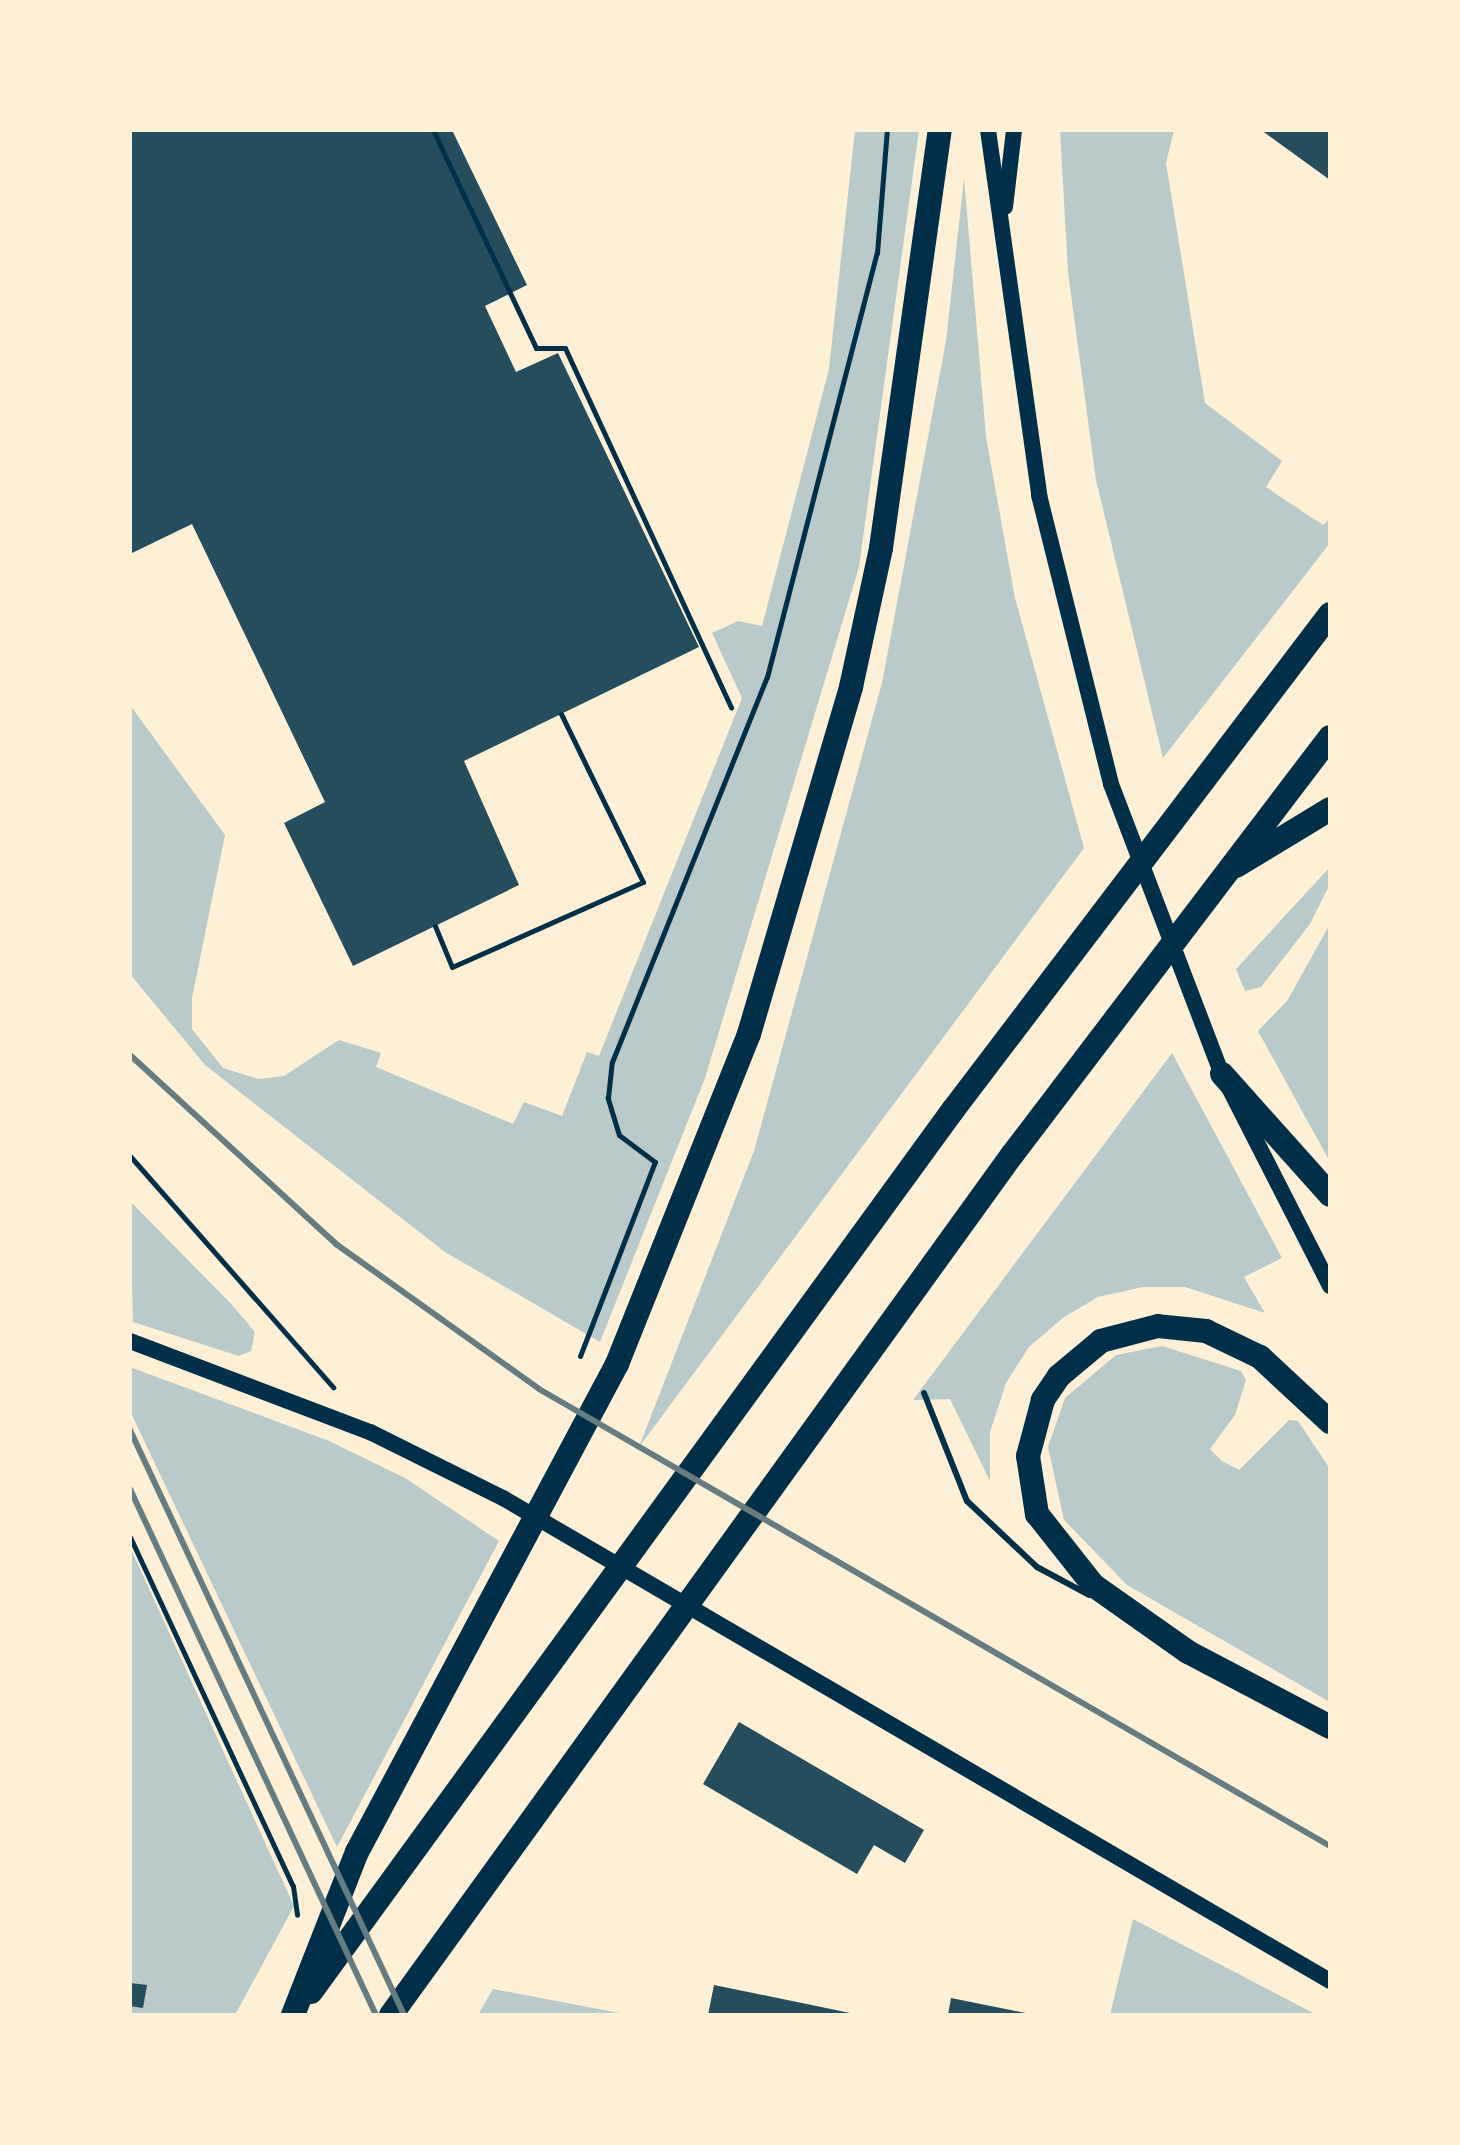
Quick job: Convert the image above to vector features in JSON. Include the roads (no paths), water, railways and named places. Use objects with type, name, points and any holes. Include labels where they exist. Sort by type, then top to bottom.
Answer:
[{"type":"highway","points":[[294,2015],[357,1852],[617,1364],[721,1111],[792,903],[851,687],[881,548],[940,130]]},
{"type":"highway","points":[[294,2015],[953,1110],[1330,614]]},
{"type":"highway","points":[[391,2015],[1002,1168],[1330,737]]},
{"type":"highway","points":[[1224,874],[1330,809]]},
{"type":"highway","points":[[1222,1074],[1330,1195]]},
{"type":"highway","points":[[1330,1422],[1260,1357],[1206,1331],[1130,1330],[1080,1355],[1037,1414],[1029,1485],[1052,1542],[1132,1616],[1260,1695],[1330,1727]]},
{"type":"main road","points":[[988,130],[1003,229],[1011,334],[1069,633],[1155,911],[1222,1074],[1330,1286]]},
{"type":"main road","points":[[1003,229],[1014,130]]},
{"type":"main road","points":[[130,1341],[370,1432],[503,1498],[1330,1981]]},
{"type":"lane","points":[[924,1393],[967,1501],[1002,1540],[1037,1567],[1132,1616]]},
{"type":"railway","points":[[130,1055],[336,1244],[539,1389],[1330,1846]]},
{"type":"railway","points":[[130,1430],[404,2015]]},
{"type":"railway","points":[[130,1489],[376,2015]]}]
